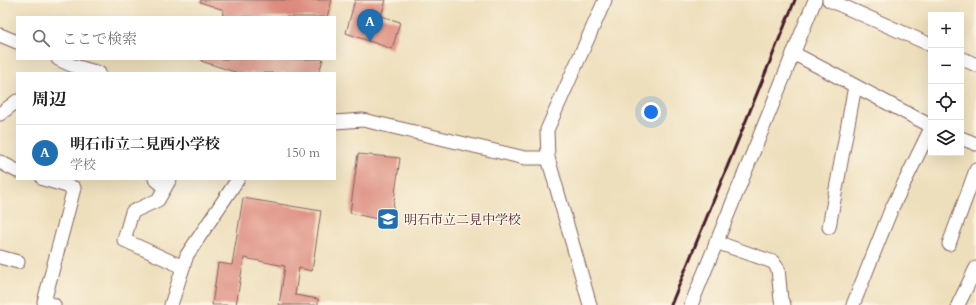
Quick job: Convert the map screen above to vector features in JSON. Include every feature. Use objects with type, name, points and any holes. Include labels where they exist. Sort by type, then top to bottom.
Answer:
[{"type":"street","points":[[590,305],[548,158],[547,130],[605,0]]},
{"type":"street","points":[[691,305],[815,0]]},
{"type":"street","points":[[829,0],[928,44]]},
{"type":"street","points":[[0,35],[16,42]]},
{"type":"street","points":[[793,53],[928,125]]},
{"type":"street","points":[[964,59],[976,65]]},
{"type":"street","points":[[60,60],[71,65],[96,72]]},
{"type":"street","points":[[829,227],[855,86]]},
{"type":"street","points":[[0,114],[16,102]]},
{"type":"street","points":[[336,122],[363,120],[525,158],[548,158]]},
{"type":"street","points":[[853,305],[891,210],[928,133]]},
{"type":"street","points":[[964,139],[975,142]]},
{"type":"street","points":[[0,162],[16,170]]},
{"type":"street","points":[[949,244],[976,170]]},
{"type":"street","points":[[46,180],[74,188],[44,302],[54,305]]},
{"type":"street","points":[[171,305],[187,255],[237,180]]},
{"type":"street","points":[[163,182],[158,200],[132,212],[124,240],[183,267]]},
{"type":"street","points":[[716,242],[773,262],[778,269],[784,305]]},
{"type":"street","points":[[0,257],[18,262]]},
{"type":"street","points":[[958,305],[976,268]]},
{"type":"building","points":[[201,0],[332,0],[327,16],[222,16],[224,10],[200,2]]},
{"type":"building","points":[[355,0],[386,0],[381,16],[400,22],[392,49],[346,33]]},
{"type":"building","points":[[323,60],[319,72],[235,72],[201,61]]},
{"type":"building","points":[[358,154],[400,158],[391,222],[350,213]]},
{"type":"building","points":[[243,198],[321,211],[312,271],[299,268],[295,295],[318,299],[318,305],[279,305],[285,266],[244,258],[236,305],[212,305],[218,263],[232,265]]},
{"type":"railway","points":[[671,305],[795,0]]},
{"type":"place","name":"明石市立二見西小学校","points":[[370,42]]},
{"type":"place","name":"明石市立二見中学校","points":[[388,219]]}]
